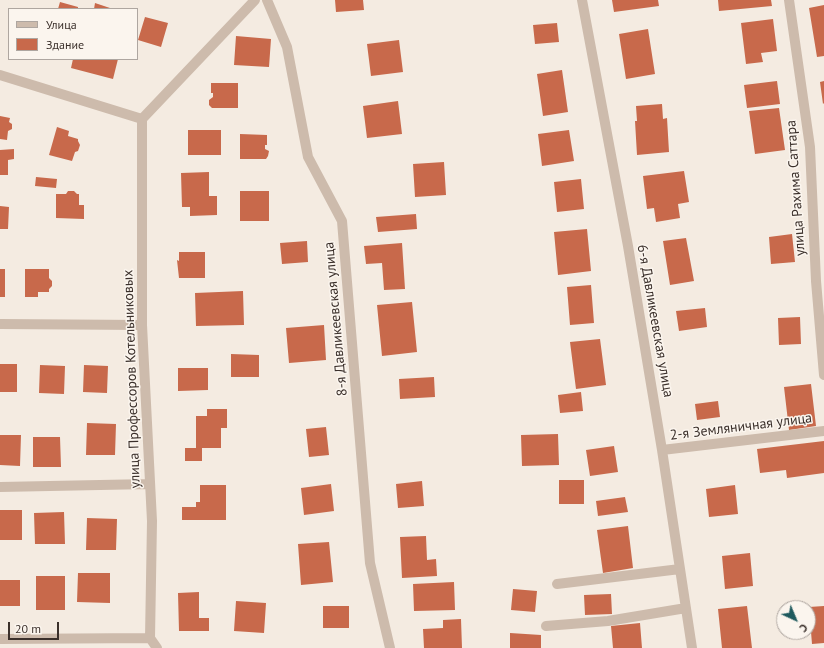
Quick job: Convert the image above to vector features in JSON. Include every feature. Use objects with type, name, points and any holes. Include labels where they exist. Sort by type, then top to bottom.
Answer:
[{"type":"street","points":[[0,75],[142,119],[255,0]]},
{"type":"street","name":"8-я Давликеевская улица","points":[[267,0],[287,47],[308,157],[342,221],[370,563],[390,648]]},
{"type":"street","name":"6-я Давликеевская улица","points":[[582,0],[628,246],[662,450],[692,648]]},
{"type":"street","name":"улица Рахима Саттара","points":[[789,0],[810,147],[816,281],[824,375]]},
{"type":"street","name":"улица Профессоров Котельниковых","points":[[142,119],[142,325],[152,521],[150,638]]},
{"type":"street","points":[[0,324],[142,325]]},
{"type":"street","name":"2-я Земляничная улица","points":[[662,450],[824,431]]},
{"type":"street","points":[[0,488],[150,484]]},
{"type":"street","points":[[557,584],[680,569]]},
{"type":"street","points":[[546,626],[608,621],[686,608]]},
{"type":"street","points":[[0,639],[150,638],[157,648]]},
{"type":"building","points":[[335,0],[363,0],[364,10],[336,12]]},
{"type":"building","points":[[612,0],[658,0],[659,6],[614,12]]},
{"type":"building","points":[[718,0],[771,0],[772,6],[719,11]]},
{"type":"building","points":[[60,2],[78,7],[78,8],[58,8]]},
{"type":"building","points":[[95,3],[110,8],[94,8]]},
{"type":"building","points":[[824,5],[824,56],[817,57],[809,8]]},
{"type":"building","points":[[145,17],[168,23],[161,47],[138,40]]},
{"type":"building","points":[[773,19],[777,51],[761,53],[763,62],[746,64],[741,23]]},
{"type":"building","points":[[557,23],[559,42],[535,44],[533,25]]},
{"type":"building","points":[[648,29],[655,74],[626,79],[619,34]]},
{"type":"building","points":[[236,36],[271,39],[269,67],[234,65]]},
{"type":"building","points":[[399,40],[403,72],[371,76],[367,44]]},
{"type":"building","points":[[73,60],[118,60],[113,79],[71,68]]},
{"type":"building","points":[[562,70],[568,112],[543,116],[537,74]]},
{"type":"building","points":[[777,81],[780,104],[747,108],[744,85]]},
{"type":"building","points":[[824,81],[824,103],[823,104],[820,82]]},
{"type":"building","points":[[211,83],[238,83],[238,108],[212,108],[209,105],[209,100],[213,97],[213,93],[211,93]]},
{"type":"building","points":[[398,101],[402,134],[367,138],[363,106]]},
{"type":"building","points":[[662,104],[663,119],[667,118],[669,152],[637,155],[635,121],[637,121],[636,106]]},
{"type":"building","points":[[779,108],[785,150],[755,154],[749,111]]},
{"type":"building","points":[[0,116],[10,118],[9,122],[12,124],[12,129],[8,131],[7,140],[0,139]]},
{"type":"building","points":[[57,127],[69,131],[68,136],[78,139],[80,145],[78,151],[75,152],[72,161],[49,155]]},
{"type":"building","points":[[188,130],[221,130],[221,155],[188,155]]},
{"type":"building","points":[[569,130],[574,161],[542,166],[538,134]]},
{"type":"building","points":[[240,134],[267,135],[267,145],[265,145],[265,149],[269,151],[266,159],[240,159]]},
{"type":"building","points":[[14,149],[14,159],[8,160],[8,175],[0,175],[0,150]]},
{"type":"building","points":[[444,162],[446,195],[415,197],[413,164]]},
{"type":"building","points":[[684,171],[689,202],[678,204],[680,218],[656,222],[654,208],[647,209],[643,176]]},
{"type":"building","points":[[209,172],[209,196],[217,196],[217,215],[190,216],[190,207],[182,207],[181,173]]},
{"type":"building","points":[[36,177],[57,179],[56,188],[35,186]]},
{"type":"building","points":[[581,179],[584,209],[557,212],[554,182]]},
{"type":"building","points":[[68,191],[74,191],[79,194],[79,205],[84,205],[84,219],[56,218],[56,194],[66,194]]},
{"type":"building","points":[[240,191],[269,191],[269,221],[240,221]]},
{"type":"building","points":[[0,206],[9,207],[8,229],[0,229]]},
{"type":"building","points":[[416,214],[417,229],[378,232],[376,217]]},
{"type":"building","points":[[587,229],[591,271],[558,275],[554,232]]},
{"type":"building","points":[[792,234],[795,262],[771,264],[769,237]]},
{"type":"building","points":[[686,238],[694,281],[670,285],[663,241]]},
{"type":"building","points":[[307,241],[308,262],[282,264],[280,243]]},
{"type":"building","points":[[402,243],[405,289],[384,290],[382,263],[366,264],[364,246]]},
{"type":"building","points":[[179,252],[205,252],[205,278],[179,278],[177,260],[179,261]]},
{"type":"building","points":[[0,269],[5,269],[5,297],[0,297]]},
{"type":"building","points":[[25,269],[49,269],[49,278],[52,281],[52,286],[49,289],[49,292],[38,292],[38,297],[25,297]]},
{"type":"building","points":[[591,285],[594,323],[570,325],[567,287]]},
{"type":"building","points":[[243,291],[244,325],[196,326],[195,293]]},
{"type":"building","points":[[412,302],[417,352],[382,356],[377,305]]},
{"type":"building","points":[[705,308],[707,327],[679,331],[676,311]]},
{"type":"building","points":[[800,317],[801,344],[779,345],[778,318]]},
{"type":"building","points":[[324,325],[326,360],[289,363],[286,328]]},
{"type":"building","points":[[600,339],[606,385],[576,389],[570,342]]},
{"type":"building","points":[[231,354],[259,355],[259,377],[231,377]]},
{"type":"building","points":[[0,364],[17,364],[17,392],[0,392]]},
{"type":"building","points":[[40,365],[65,366],[64,394],[39,393]]},
{"type":"building","points":[[84,365],[108,366],[107,393],[83,392]]},
{"type":"building","points":[[178,368],[208,368],[208,390],[178,391]]},
{"type":"building","points":[[434,377],[435,397],[400,399],[399,379]]},
{"type":"building","points":[[811,384],[816,426],[789,430],[784,387]]},
{"type":"building","points":[[581,392],[583,411],[560,413],[558,395]]},
{"type":"building","points":[[718,401],[720,417],[697,420],[695,404]]},
{"type":"building","points":[[207,409],[227,409],[227,428],[221,428],[221,448],[202,448],[202,461],[185,461],[185,448],[196,448],[196,416],[207,416]]},
{"type":"building","points":[[87,423],[116,424],[115,455],[86,455]]},
{"type":"building","points":[[326,427],[329,455],[309,457],[306,429]]},
{"type":"building","points":[[558,434],[559,465],[522,466],[521,435]]},
{"type":"building","points":[[0,435],[21,435],[20,466],[0,465]]},
{"type":"building","points":[[33,437],[60,437],[61,467],[33,467]]},
{"type":"building","points":[[824,441],[824,473],[787,478],[786,470],[760,473],[757,449]]},
{"type":"building","points":[[614,446],[618,472],[590,476],[586,450]]},
{"type":"building","points":[[559,480],[584,480],[584,504],[559,504]]},
{"type":"building","points":[[422,481],[424,506],[398,508],[396,484]]},
{"type":"building","points":[[331,484],[334,511],[304,515],[301,488]]},
{"type":"building","points":[[200,485],[226,485],[226,520],[182,520],[182,507],[196,507],[196,502],[200,502]]},
{"type":"building","points":[[735,485],[738,514],[709,517],[706,489]]},
{"type":"building","points":[[625,497],[628,512],[598,516],[596,501]]},
{"type":"building","points":[[0,510],[22,510],[22,540],[0,540]]},
{"type":"building","points":[[64,512],[65,544],[35,544],[34,513]]},
{"type":"building","points":[[87,518],[117,519],[116,550],[86,550]]},
{"type":"building","points":[[628,526],[633,568],[603,573],[597,530]]},
{"type":"building","points":[[426,536],[427,560],[436,559],[437,576],[402,578],[400,537]]},
{"type":"building","points":[[329,542],[333,582],[301,585],[298,544]]},
{"type":"building","points":[[750,553],[753,586],[725,589],[722,556]]},
{"type":"building","points":[[78,573],[110,573],[110,603],[77,602]]},
{"type":"building","points":[[36,576],[65,576],[65,610],[36,610]]},
{"type":"building","points":[[0,580],[20,580],[20,606],[0,606]]},
{"type":"building","points":[[454,582],[455,610],[414,611],[413,584]]},
{"type":"building","points":[[513,589],[537,591],[535,612],[511,610]]},
{"type":"building","points":[[199,592],[199,618],[209,618],[209,631],[179,631],[178,593]]},
{"type":"building","points":[[611,594],[612,614],[585,615],[584,595]]},
{"type":"building","points":[[236,601],[266,603],[264,633],[234,631]]},
{"type":"building","points":[[323,606],[349,606],[349,628],[323,628]]},
{"type":"building","points":[[747,606],[752,648],[722,648],[718,609]]},
{"type":"building","points":[[824,606],[824,643],[812,644],[812,640],[816,640],[816,607]]},
{"type":"building","points":[[461,619],[462,648],[424,648],[423,629],[443,628],[443,620]]},
{"type":"building","points":[[640,623],[642,648],[613,648],[611,626]]},
{"type":"building","points":[[510,633],[541,635],[541,648],[510,648]]}]
